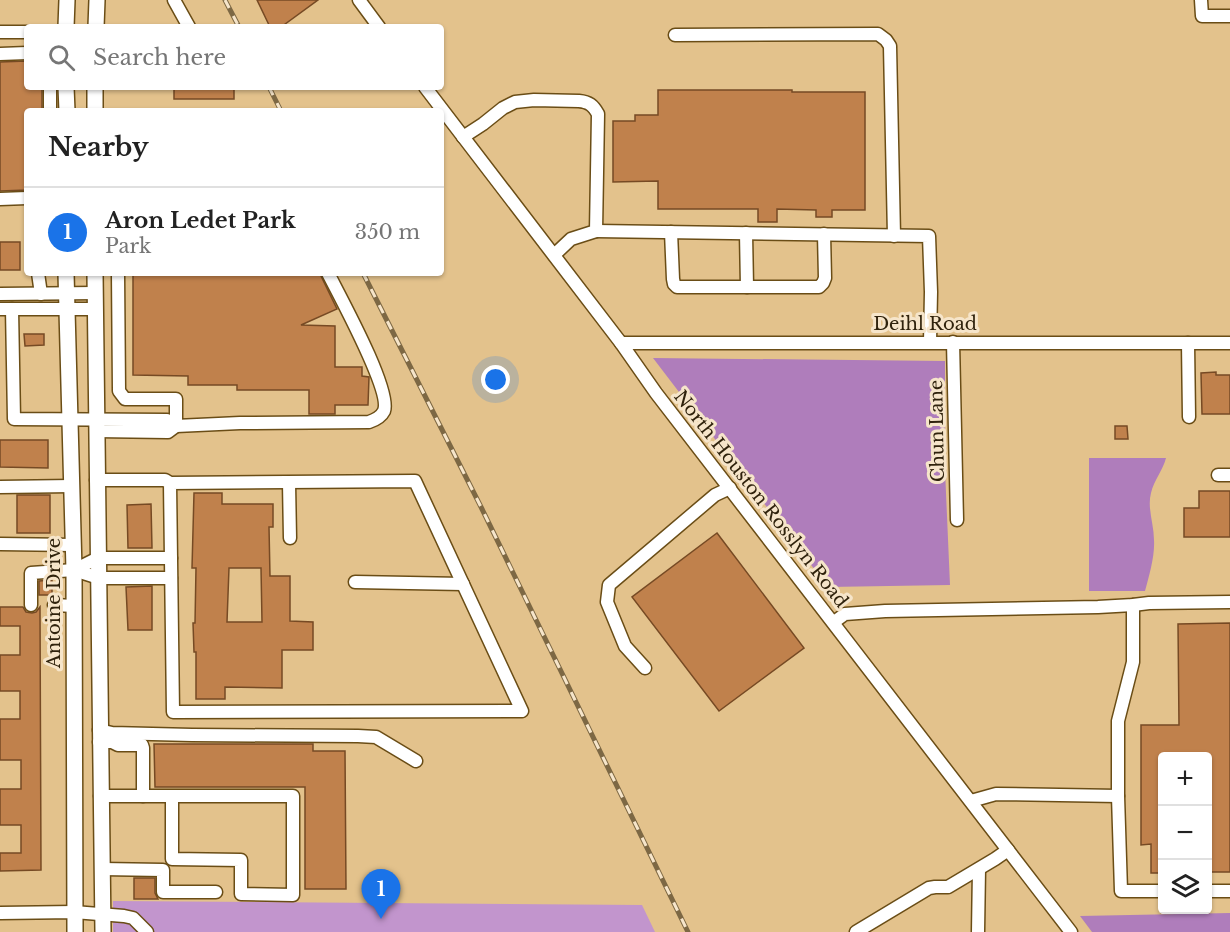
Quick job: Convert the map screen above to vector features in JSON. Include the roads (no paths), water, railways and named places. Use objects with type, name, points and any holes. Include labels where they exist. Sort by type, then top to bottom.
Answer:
[{"type":"main road","points":[[66,24],[67,0]]},
{"type":"main road","points":[[96,24],[97,0]]},
{"type":"main road","points":[[66,90],[67,108]]},
{"type":"main road","points":[[95,90],[95,108]]},
{"type":"main road","name":"Antoine Drive","points":[[66,276],[74,544],[75,932]]},
{"type":"main road","points":[[94,276],[103,932]]},
{"type":"street","points":[[174,0],[187,24]]},
{"type":"street","points":[[359,0],[377,24]]},
{"type":"street","points":[[1201,0],[1202,16],[1230,16]]},
{"type":"street","points":[[0,32],[24,32]]},
{"type":"street","points":[[675,35],[878,34],[886,40],[890,46],[894,236]]},
{"type":"street","points":[[0,54],[24,53]]},
{"type":"street","points":[[50,90],[50,108]]},
{"type":"street","name":"North Houston Rosslyn Road","points":[[427,90],[441,108]]},
{"type":"street","points":[[463,137],[515,102],[579,101],[594,105],[598,114],[596,231]]},
{"type":"street","name":"North Houston Rosslyn Road","points":[[444,112],[621,343],[656,393],[1071,932]]},
{"type":"street","points":[[0,199],[24,198]]},
{"type":"street","points":[[554,255],[571,239],[596,231],[929,236],[930,342]]},
{"type":"street","points":[[671,232],[674,284],[677,287],[819,287],[825,278],[824,234]]},
{"type":"street","points":[[747,233],[747,287]]},
{"type":"street","points":[[38,276],[41,294]]},
{"type":"street","points":[[118,276],[119,391],[125,399],[176,399],[176,426]]},
{"type":"street","points":[[94,301],[67,301],[6,309],[14,419],[70,418],[96,425],[168,432],[176,426],[369,422],[377,419],[384,411],[385,402],[380,382],[329,276]]},
{"type":"street","points":[[0,294],[41,294],[67,301]]},
{"type":"street","name":"Chun Lane","points":[[953,342],[957,520]]},
{"type":"street","name":"Deihl Road","points":[[621,343],[1230,343]]},
{"type":"street","points":[[1188,343],[1189,417]]},
{"type":"street","points":[[96,480],[165,480],[170,483],[415,481],[522,711],[173,712],[170,483]]},
{"type":"street","points":[[289,483],[290,538]]},
{"type":"street","points":[[0,487],[72,486]]},
{"type":"street","points":[[645,668],[625,646],[607,602],[609,585],[715,495],[730,488]]},
{"type":"street","points":[[0,544],[74,544]]},
{"type":"street","points":[[74,570],[98,558],[171,558]]},
{"type":"street","points":[[31,605],[32,573],[74,570],[99,578],[171,578]]},
{"type":"street","points":[[355,582],[463,584]]},
{"type":"street","points":[[834,622],[845,614],[885,611],[1230,602]]},
{"type":"street","points":[[54,605],[74,606]]},
{"type":"street","points":[[1133,605],[1133,662],[1118,722],[1121,891],[1158,891]]},
{"type":"street","points":[[99,736],[112,733],[358,736],[376,738],[416,761]]},
{"type":"street","points":[[99,736],[118,745],[142,745],[143,796]]},
{"type":"street","points":[[971,801],[996,794],[1118,796]]},
{"type":"street","points":[[100,796],[143,796],[172,796],[293,796],[292,895],[241,894],[241,860],[172,859],[172,796]]},
{"type":"street","points":[[856,932],[929,888],[948,887],[1008,850]]},
{"type":"street","points":[[102,869],[163,870],[163,892],[216,892]]},
{"type":"street","points":[[978,932],[979,869]]},
{"type":"street","points":[[1212,891],[1230,891]]},
{"type":"street","points":[[0,913],[74,912],[124,916],[133,918],[147,932]]},
{"type":"railway","points":[[225,0],[237,24]]},
{"type":"railway","points":[[270,90],[280,108]]},
{"type":"railway","points":[[365,276],[482,509],[688,932]]},
{"type":"place","name":"Aron Ledet Park","points":[[381,919]]}]
